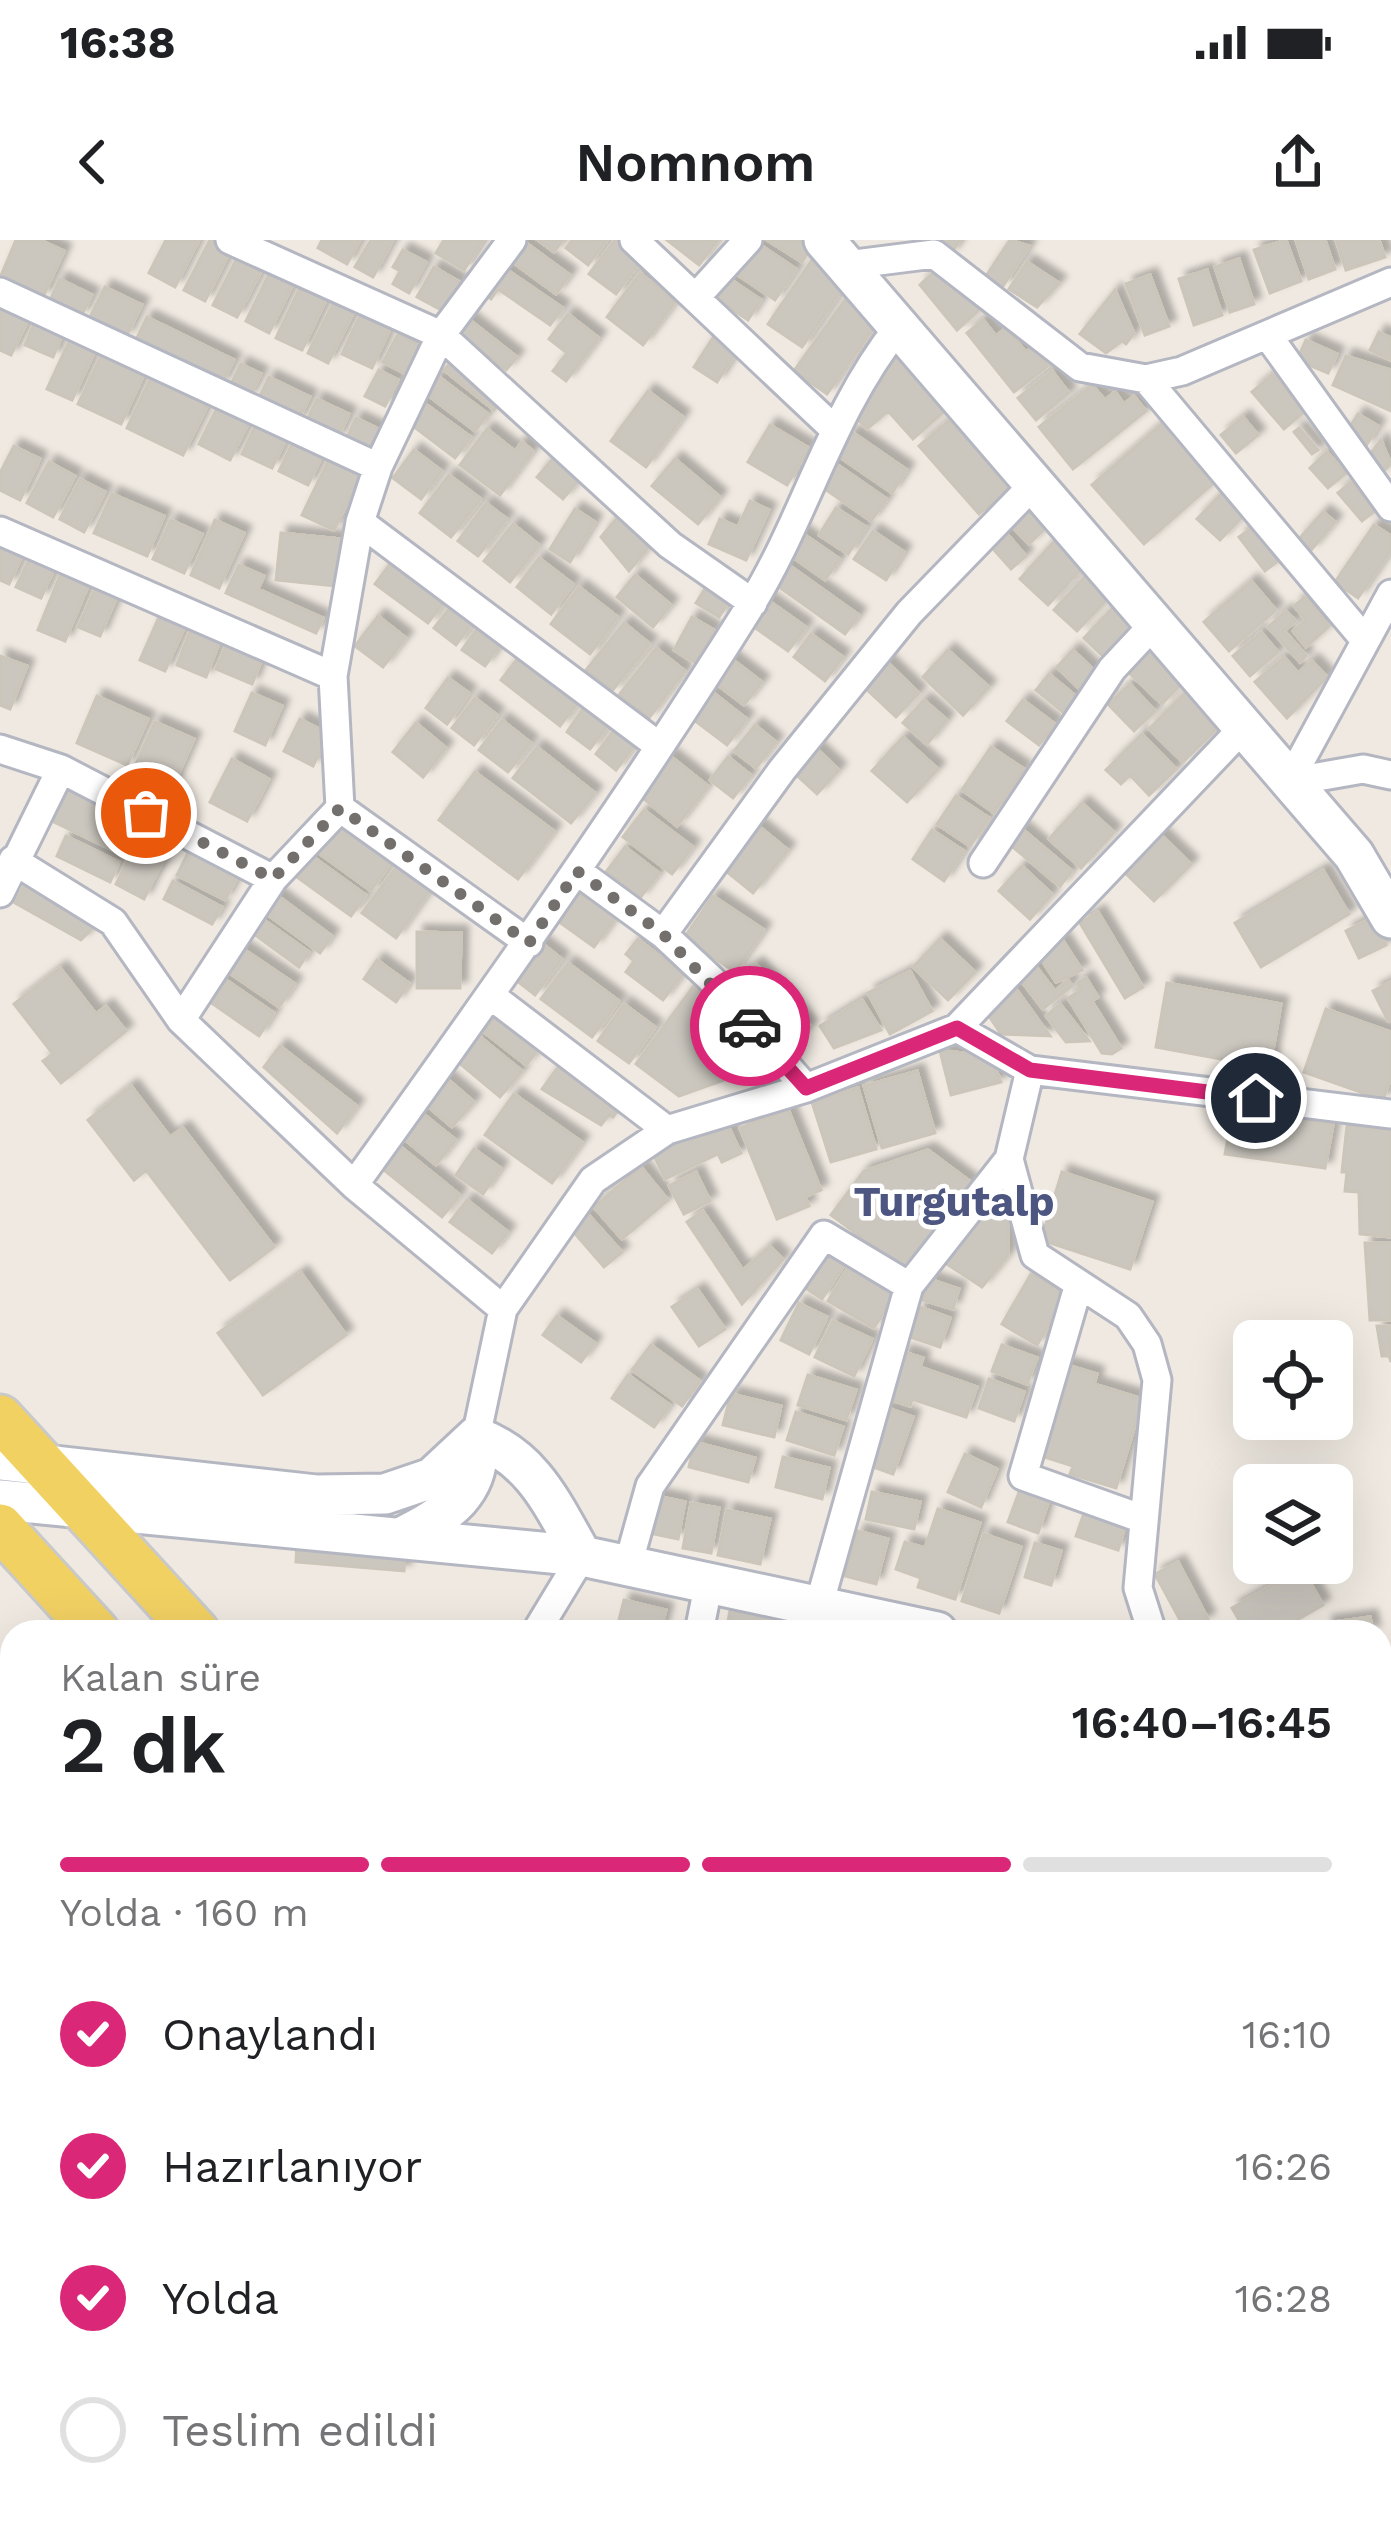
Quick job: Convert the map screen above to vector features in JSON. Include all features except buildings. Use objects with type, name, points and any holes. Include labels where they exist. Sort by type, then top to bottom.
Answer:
[{"type":"main road","points":[[0,1418],[20,1461],[86,1512],[185,1620]]},
{"type":"main road","points":[[9,1541],[85,1620]]},
{"type":"street","points":[[230,240],[441,334],[670,544],[753,602]]},
{"type":"street","points":[[182,1020],[273,879],[340,808],[333,676],[360,522],[379,467],[441,334],[512,240]]},
{"type":"street","points":[[634,240],[834,429]]},
{"type":"street","points":[[697,296],[748,240]]},
{"type":"street","points":[[835,252],[1037,481],[1242,729],[1354,855],[1391,918]]},
{"type":"street","points":[[835,252],[934,254],[1080,367],[1146,380],[1268,336],[1391,282]]},
{"type":"street","points":[[0,292],[379,467]]},
{"type":"street","points":[[354,1185],[529,943],[753,602],[834,429],[898,328]]},
{"type":"street","points":[[1268,336],[1391,507]]},
{"type":"street","points":[[1146,380],[1366,640]]},
{"type":"street","points":[[663,934],[782,770],[909,614],[1037,481]]},
{"type":"street","points":[[360,522],[659,746]]},
{"type":"street","points":[[0,531],[333,676]]},
{"type":"street","points":[[1289,782],[1391,594]]},
{"type":"street","points":[[983,863],[1112,670],[1155,623]]},
{"type":"street","points":[[402,1537],[440,1519],[463,1498],[480,1462],[476,1438],[503,1309],[593,1180],[667,1130],[806,1088],[957,1028],[1242,729]]},
{"type":"street","points":[[0,749],[61,770],[273,879]]},
{"type":"street","points":[[0,893],[61,770]]},
{"type":"street","points":[[1289,782],[1363,770],[1391,775]]},
{"type":"street","points":[[340,808],[529,943]]},
{"type":"street","points":[[13,860],[113,922],[182,1020],[354,1185],[503,1309]]},
{"type":"street","points":[[577,871],[663,934],[806,1088]]},
{"type":"street","points":[[490,995],[667,1130]]},
{"type":"street","points":[[957,1028],[1030,1070],[1391,1114]]},
{"type":"street","points":[[819,1605],[909,1286],[1009,1159],[1030,1070]]},
{"type":"street","points":[[1009,1159],[1035,1255],[1128,1316],[1147,1344],[1157,1380],[1138,1588],[1148,1620]]},
{"type":"street","points":[[628,1565],[650,1486],[824,1235],[909,1286]]},
{"type":"street","points":[[1078,1287],[1023,1476],[1144,1519]]},
{"type":"street","points":[[20,1461],[316,1495],[385,1494],[432,1478],[476,1438]]},
{"type":"street","points":[[476,1438],[502,1447],[531,1468],[582,1556]]},
{"type":"street","points":[[0,1500],[86,1512],[582,1556],[819,1605],[866,1620]]},
{"type":"street","points":[[543,1620],[582,1556]]},
{"type":"street","points":[[701,1620],[709,1582]]},
{"type":"way so far","points":[[146,813],[273,879],[340,808],[529,943],[577,871],[663,934],[710,978],[750,1026]]},
{"type":"district","name":"Turgutalp","points":[[954,1201]]},
{"type":"route","points":[[750,1026],[806,1088],[957,1028],[1030,1070],[1256,1098]]}]
